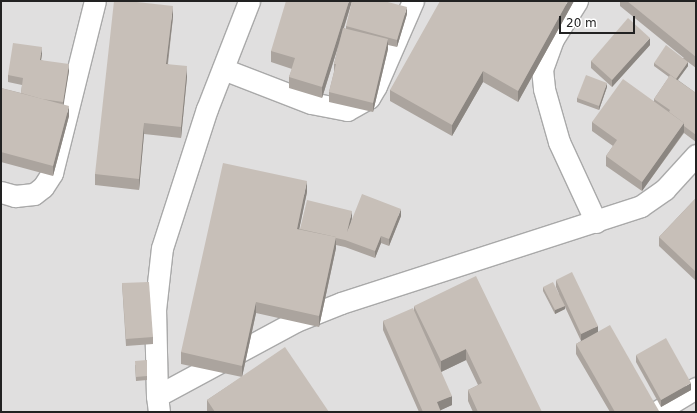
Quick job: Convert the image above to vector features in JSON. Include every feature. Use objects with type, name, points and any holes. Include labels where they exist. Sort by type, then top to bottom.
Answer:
[{"type":"street","points":[[1,192],[14,196],[34,194],[43,187],[52,173],[95,1]]},
{"type":"street","points":[[250,1],[223,69],[162,248],[155,310],[158,404],[296,320],[341,303],[596,222],[641,206],[665,188],[696,155]]},
{"type":"street","points":[[223,69],[310,103],[347,110],[369,98],[376,86],[413,1]]},
{"type":"street","points":[[577,1],[553,39],[542,69],[544,89],[559,142],[596,222]]},
{"type":"street","points":[[656,412],[696,388]]},
{"type":"shaded area","points":[[1,1],[696,1],[696,412],[1,412]]},
{"type":"building","points":[[114,1],[173,6],[166,64],[187,66],[181,127],[144,123],[139,179],[95,174]]},
{"type":"building","points":[[286,1],[349,1],[322,87],[289,77],[295,58],[271,51]]},
{"type":"building","points":[[352,1],[384,1],[407,7],[397,40],[346,26]]},
{"type":"building","points":[[440,1],[568,1],[518,91],[483,71],[452,125],[390,90]]},
{"type":"building","points":[[627,1],[696,1],[696,57]]},
{"type":"building","points":[[628,18],[650,38],[612,80],[591,61]]},
{"type":"building","points":[[343,28],[388,39],[373,103],[329,92]]},
{"type":"building","points":[[13,43],[42,47],[40,60],[69,64],[63,102],[42,99],[21,93],[23,78],[8,75]]},
{"type":"building","points":[[666,45],[688,62],[676,79],[654,63]]},
{"type":"building","points":[[586,75],[607,83],[599,106],[577,98]]},
{"type":"building","points":[[670,75],[696,93],[696,135],[684,126],[684,123],[669,112],[670,110],[654,99]]},
{"type":"building","points":[[623,79],[684,123],[642,182],[606,156],[617,140],[592,122]]},
{"type":"building","points":[[1,88],[69,106],[53,166],[1,152]]},
{"type":"building","points":[[223,163],[307,181],[297,229],[336,237],[319,316],[256,302],[242,366],[181,352]]},
{"type":"building","points":[[362,194],[401,209],[389,239],[381,236],[375,251],[336,237],[300,229],[307,200],[352,211],[347,232]]},
{"type":"building","points":[[696,198],[696,272],[659,237]]},
{"type":"building","points":[[572,272],[598,326],[581,334],[556,280]]},
{"type":"building","points":[[476,276],[542,412],[478,412],[468,390],[482,383],[466,349],[441,361],[414,306]]},
{"type":"building","points":[[149,282],[153,337],[126,339],[122,283]]},
{"type":"building","points":[[553,282],[565,306],[555,310],[543,287]]},
{"type":"building","points":[[413,308],[452,396],[437,402],[441,412],[423,412],[383,321]]},
{"type":"building","points":[[610,325],[659,411],[615,412],[576,344]]},
{"type":"building","points":[[666,338],[691,383],[661,400],[636,355]]},
{"type":"building","points":[[285,347],[329,412],[215,412],[207,400]]},
{"type":"building","points":[[147,360],[147,376],[136,377],[135,361]]}]
